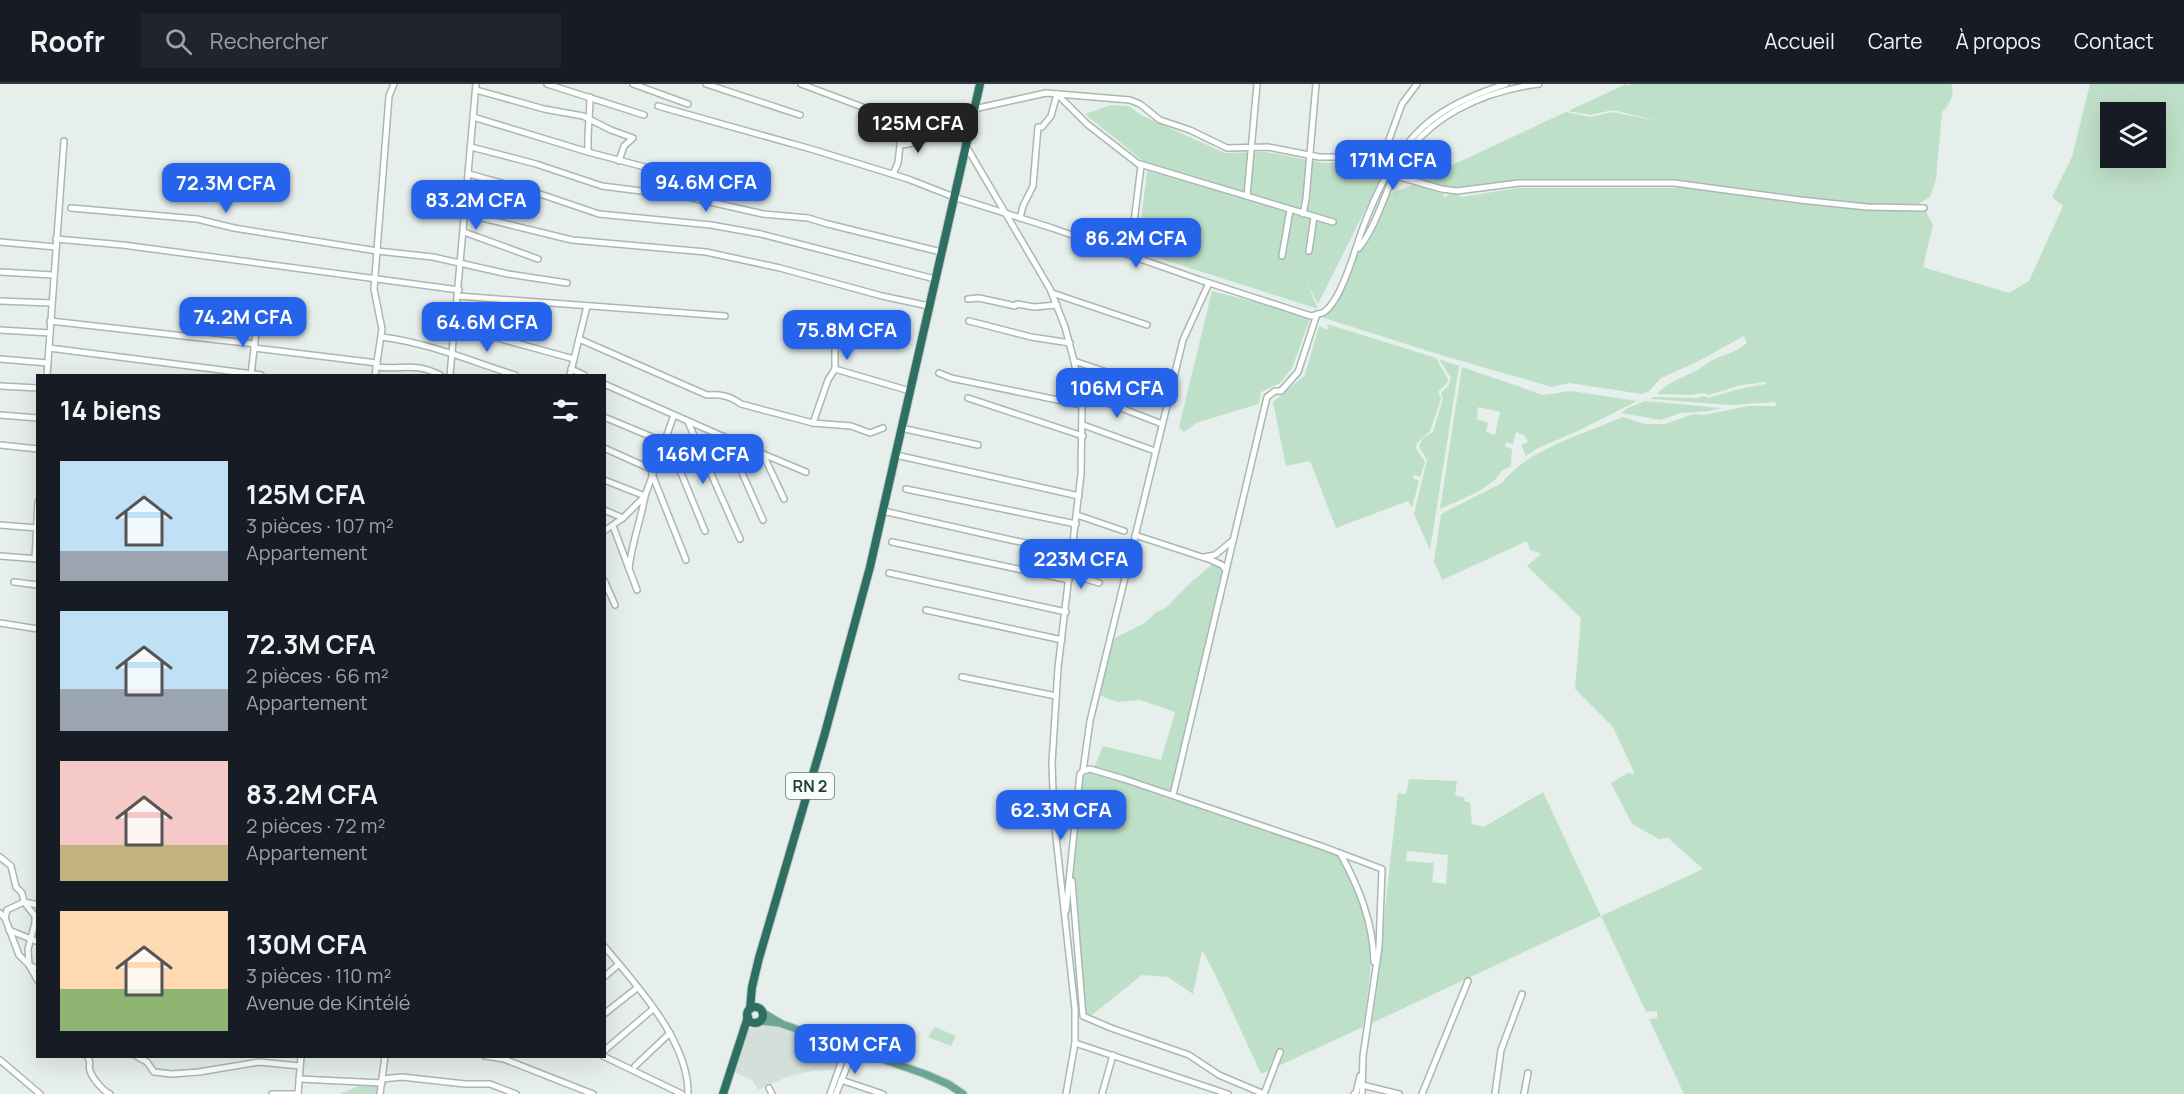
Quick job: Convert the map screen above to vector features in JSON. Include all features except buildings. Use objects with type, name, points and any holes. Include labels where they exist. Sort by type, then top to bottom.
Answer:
[{"type":"highway","name":"RN 2","points":[[723,1094],[737,1045],[754,1015],[752,990],[763,946],[870,567],[980,84]]},
{"type":"main road","points":[[754,1015],[925,1074],[948,1084],[963,1094]]},
{"type":"street","points":[[375,374],[382,338],[374,279],[388,96],[394,84]]},
{"type":"street","points":[[547,84],[644,115]]},
{"type":"street","points":[[633,84],[688,104]]},
{"type":"street","points":[[706,84],[800,114]]},
{"type":"street","points":[[801,84],[811,85],[865,108],[946,132],[966,142],[1052,293],[1070,343],[1082,405],[1083,436],[1079,496],[1056,696],[1052,785],[1075,1009],[1075,1043],[1066,1094]]},
{"type":"street","points":[[1247,196],[1257,84]]},
{"type":"street","points":[[1303,214],[1316,84]]},
{"type":"street","points":[[1378,170],[1402,104],[1417,84]]},
{"type":"street","points":[[1392,175],[1401,152],[1415,133],[1455,106],[1506,84]]},
{"type":"street","points":[[658,106],[811,148],[893,174],[954,197],[1311,316],[1324,312],[1331,304],[1356,251],[1375,201],[1409,148],[1446,116],[1484,97],[1501,91],[1539,84]]},
{"type":"street","points":[[450,374],[476,87],[544,110],[590,118],[611,130],[633,138],[624,146],[619,161]]},
{"type":"street","points":[[974,109],[1035,95],[1057,94],[1130,100],[1140,104],[1160,120],[1190,130],[1221,146],[1234,149],[1268,147],[1319,158],[1348,157],[1392,175],[1457,191],[1520,183],[1674,183],[1867,207],[1924,208]]},
{"type":"street","points":[[1057,94],[1087,124],[1140,164],[1333,222]]},
{"type":"street","points":[[1020,218],[1033,186],[1038,127],[1042,127],[1051,116],[1057,94]]},
{"type":"street","points":[[588,152],[590,97]]},
{"type":"street","points":[[474,117],[588,152],[660,171]]},
{"type":"street","points":[[893,174],[898,163],[900,143],[893,130],[895,117]]},
{"type":"street","points":[[900,143],[908,134],[913,121]]},
{"type":"street","points":[[900,143],[908,145],[931,134],[946,132]]},
{"type":"street","points":[[47,374],[64,141]]},
{"type":"street","points":[[471,147],[536,164],[602,186],[688,196],[763,214],[808,218],[941,252]]},
{"type":"street","points":[[1130,254],[1142,169],[1140,164]]},
{"type":"street","points":[[469,174],[534,192],[599,214],[711,225],[761,234],[935,279]]},
{"type":"street","points":[[71,208],[197,219],[234,228],[433,257],[508,274],[567,283]]},
{"type":"street","points":[[1282,256],[1290,210]]},
{"type":"street","points":[[466,214],[572,240],[706,252],[780,268],[882,296],[929,306]]},
{"type":"street","points":[[1309,250],[1314,217]]},
{"type":"street","points":[[464,232],[538,259]]},
{"type":"street","points":[[56,239],[123,245],[374,279],[458,293],[587,306],[725,316]]},
{"type":"street","points":[[0,242],[56,247]]},
{"type":"street","points":[[0,272],[53,274]]},
{"type":"street","points":[[1065,922],[1080,774],[1083,771],[1090,722],[1183,340],[1209,283]]},
{"type":"street","points":[[1052,293],[1147,325]]},
{"type":"street","points":[[968,299],[979,298],[1015,306],[1017,304],[1049,307],[1057,305]]},
{"type":"street","points":[[0,301],[51,303]]},
{"type":"street","points":[[571,372],[587,306]]},
{"type":"street","points":[[1173,795],[1267,396],[1275,391],[1281,391],[1298,372],[1317,314]]},
{"type":"street","points":[[50,321],[254,346],[392,369],[405,366],[429,369],[438,374]]},
{"type":"street","points":[[969,321],[1070,343]]},
{"type":"street","points":[[49,348],[251,374],[257,323]]},
{"type":"street","points":[[455,328],[574,359]]},
{"type":"street","points":[[0,330],[50,333]]},
{"type":"street","points":[[800,333],[835,343],[836,369],[828,380],[813,423]]},
{"type":"street","points":[[382,338],[409,341],[512,374]]},
{"type":"street","points":[[579,339],[707,395],[717,394],[732,398],[741,405],[813,423],[851,426],[870,433],[883,428]]},
{"type":"street","points":[[0,359],[48,363]]},
{"type":"street","points":[[1074,360],[1169,393]]},
{"type":"street","points":[[836,369],[910,392]]},
{"type":"street","points":[[939,373],[951,378],[1082,405]]},
{"type":"street","points":[[606,385],[727,439],[806,471]]},
{"type":"street","points":[[0,386],[36,388]]},
{"type":"street","points":[[1080,392],[1162,424]]},
{"type":"street","points":[[968,398],[1083,436]]},
{"type":"street","points":[[0,415],[36,418]]},
{"type":"street","points":[[629,569],[652,472],[674,416]]},
{"type":"street","points":[[606,418],[664,442],[674,456],[705,531]]},
{"type":"street","points":[[688,422],[740,539]]},
{"type":"street","points":[[1083,425],[1155,451]]},
{"type":"street","points":[[901,428],[978,445]]},
{"type":"street","points":[[727,439],[763,520]]},
{"type":"street","points":[[0,445],[36,449]]},
{"type":"street","points":[[606,449],[652,472],[686,560]]},
{"type":"street","points":[[763,454],[784,499]]},
{"type":"street","points":[[896,455],[1079,496]]},
{"type":"street","points":[[606,481],[645,496]]},
{"type":"street","points":[[906,489],[1076,524]]},
{"type":"street","points":[[606,530],[623,518],[645,496]]},
{"type":"street","points":[[606,511],[623,518]]},
{"type":"street","points":[[883,511],[1011,540],[1073,548],[1117,557]]},
{"type":"street","points":[[1077,515],[1124,531]]},
{"type":"street","points":[[0,525],[36,528]]},
{"type":"street","points":[[613,526],[637,590]]},
{"type":"street","points":[[1135,535],[1222,565],[1226,570]]},
{"type":"street","points":[[1203,558],[1215,555],[1233,540]]},
{"type":"street","points":[[892,542],[1099,583]]},
{"type":"street","points":[[0,556],[36,559]]},
{"type":"street","points":[[889,573],[1066,612]]},
{"type":"street","points":[[14,582],[36,585]]},
{"type":"street","points":[[606,585],[615,605]]},
{"type":"street","points":[[926,610],[1062,640]]},
{"type":"street","points":[[0,623],[36,628]]},
{"type":"street","points":[[962,678],[1056,696]]},
{"type":"street","points":[[1083,771],[1093,770],[1173,795],[1382,869],[1379,947],[1363,1063],[1362,1094]]},
{"type":"street","points":[[1340,853],[1356,881],[1374,938],[1374,982]]},
{"type":"street","points":[[0,857],[10,866],[16,887],[22,893],[24,902],[36,916],[27,949],[28,965]]},
{"type":"street","points":[[1071,870],[1083,1016],[1111,1028],[1189,1054],[1219,1075],[1264,1094],[1280,1052]]},
{"type":"street","points":[[36,905],[24,902],[2,915],[20,955],[36,978]]},
{"type":"street","points":[[9,930],[36,941]]},
{"type":"street","points":[[606,948],[670,1033],[684,1065],[688,1094]]},
{"type":"street","points":[[606,975],[619,964]]},
{"type":"street","points":[[28,965],[36,968]]},
{"type":"street","points":[[1422,1094],[1468,981]]},
{"type":"street","points":[[606,1012],[637,987]]},
{"type":"street","points":[[1495,1094],[1501,1050],[1522,994]]},
{"type":"street","points":[[606,1049],[653,1009]]},
{"type":"street","points":[[634,1066],[670,1033]]},
{"type":"street","points":[[1075,1043],[1228,1094]]},
{"type":"street","points":[[836,1094],[851,1047]]},
{"type":"street","points":[[830,1094],[851,1047]]},
{"type":"street","points":[[1102,1094],[1113,1055]]},
{"type":"street","points":[[606,1057],[682,1094]]},
{"type":"street","points":[[88,1058],[90,1071],[103,1091],[110,1094]]},
{"type":"street","points":[[140,1058],[147,1062],[154,1072],[172,1074],[259,1062],[300,1066]]},
{"type":"street","points":[[272,1094],[298,1094],[301,1058]]},
{"type":"street","points":[[381,1094],[385,1058]]},
{"type":"street","points":[[497,1058],[593,1094]]},
{"type":"street","points":[[0,1060],[40,1094]]},
{"type":"street","points":[[1354,1094],[1363,1063]]},
{"type":"street","points":[[1524,1094],[1528,1073]]},
{"type":"street","points":[[299,1079],[382,1081],[402,1077],[465,1084],[490,1084],[516,1094]]},
{"type":"street","points":[[841,1080],[883,1094]]},
{"type":"street","points":[[1362,1085],[1400,1094]]},
{"type":"shaded area","points":[[759,1023],[781,1025],[846,1046],[836,1070],[813,1071],[789,1076],[758,1090],[753,1081],[733,1071],[747,1031]]},
{"type":"green space","points":[[1626,84],[1627,86],[1631,84],[1951,84],[1952,95],[1942,112],[1936,179],[1930,197],[1913,207],[1924,208],[1933,225],[1923,267],[2009,293],[2029,281],[2063,206],[2052,197],[2072,157],[2090,84],[2184,84],[2184,1094],[1684,1094],[1649,1019],[1657,1018],[1657,1011],[1646,1012],[1601,916],[1703,869],[1668,838],[1659,839],[1632,824],[1611,783],[1628,773],[1635,774],[1613,727],[1575,689],[1581,618],[1527,566],[1541,554],[1530,550],[1527,541],[1442,580],[1434,561],[1441,514],[1502,483],[1513,471],[1541,452],[1623,417],[1645,424],[1665,424],[1694,414],[1704,415],[1749,406],[1776,406],[1775,402],[1731,405],[1650,399],[1703,396],[1708,398],[1766,384],[1766,382],[1741,385],[1709,395],[1703,393],[1657,394],[1671,383],[1747,343],[1744,336],[1697,362],[1661,378],[1649,391],[1642,394],[1569,383],[1552,387],[1321,317],[1329,311],[1360,250],[1369,240],[1388,195],[1414,184],[1444,194],[1443,196],[1446,197],[1450,193],[1459,194],[1461,197],[1518,188],[1676,188],[1672,179],[1516,180],[1468,187],[1444,187],[1420,180],[1566,112],[1590,117],[1613,112],[1661,122],[1613,110],[1590,115],[1568,111]]},
{"type":"green space","points":[[1111,105],[1128,106],[1143,116],[1225,153],[1266,152],[1324,163],[1350,162],[1382,176],[1318,304],[1306,280],[1318,309],[1137,251],[1148,165],[1085,114]]},
{"type":"green space","points":[[1212,291],[1311,316],[1292,368],[1280,383],[1261,392],[1259,404],[1196,423],[1184,432],[1179,427]]},
{"type":"green space","points":[[1327,324],[1436,358],[1448,379],[1438,392],[1441,399],[1430,431],[1417,443],[1416,448],[1425,462],[1420,477],[1414,475],[1413,478],[1419,481],[1412,508],[1408,501],[1336,528],[1310,461],[1286,466],[1273,402],[1305,375],[1319,326],[1329,330]]},
{"type":"green space","points":[[1439,359],[1459,366],[1430,550],[1414,514],[1427,460],[1419,446],[1423,438],[1433,432],[1443,399],[1441,393],[1449,385],[1451,378]]},
{"type":"green space","points":[[1462,367],[1543,395],[1571,391],[1637,401],[1538,448],[1526,456],[1521,445],[1528,442],[1524,435],[1516,432],[1513,444],[1506,442],[1505,447],[1512,449],[1511,466],[1501,471],[1491,483],[1483,488],[1440,509]],"holes":[[[1478,407],[1500,412],[1495,435],[1486,432],[1488,423],[1477,419]]]},
{"type":"green space","points":[[1645,401],[1722,408],[1680,413],[1661,420],[1621,413]]},
{"type":"green space","points":[[1215,562],[1226,570],[1173,795],[1132,783],[1337,855],[1362,906],[1371,949],[1363,1027],[1261,1074],[1202,950],[1193,994],[1168,977],[1142,975],[1088,1018],[1083,1016],[1071,870],[1083,771],[1093,770],[1103,746],[1161,760],[1175,712],[1140,700],[1117,702],[1097,694],[1111,640],[1145,623],[1155,613],[1167,607]]},
{"type":"green space","points":[[1409,779],[1457,781],[1455,795],[1465,798],[1464,801],[1470,803],[1472,824],[1484,827],[1543,792],[1601,916],[1372,1023],[1398,793],[1406,794]],"holes":[[[1407,851],[1448,855],[1446,884],[1432,882],[1434,863],[1406,861]]]},
{"type":"green space","points":[[935,1027],[956,1036],[951,1046],[928,1037]]},
{"type":"green space","points":[[363,1084],[379,1085],[378,1094],[340,1094]]}]
